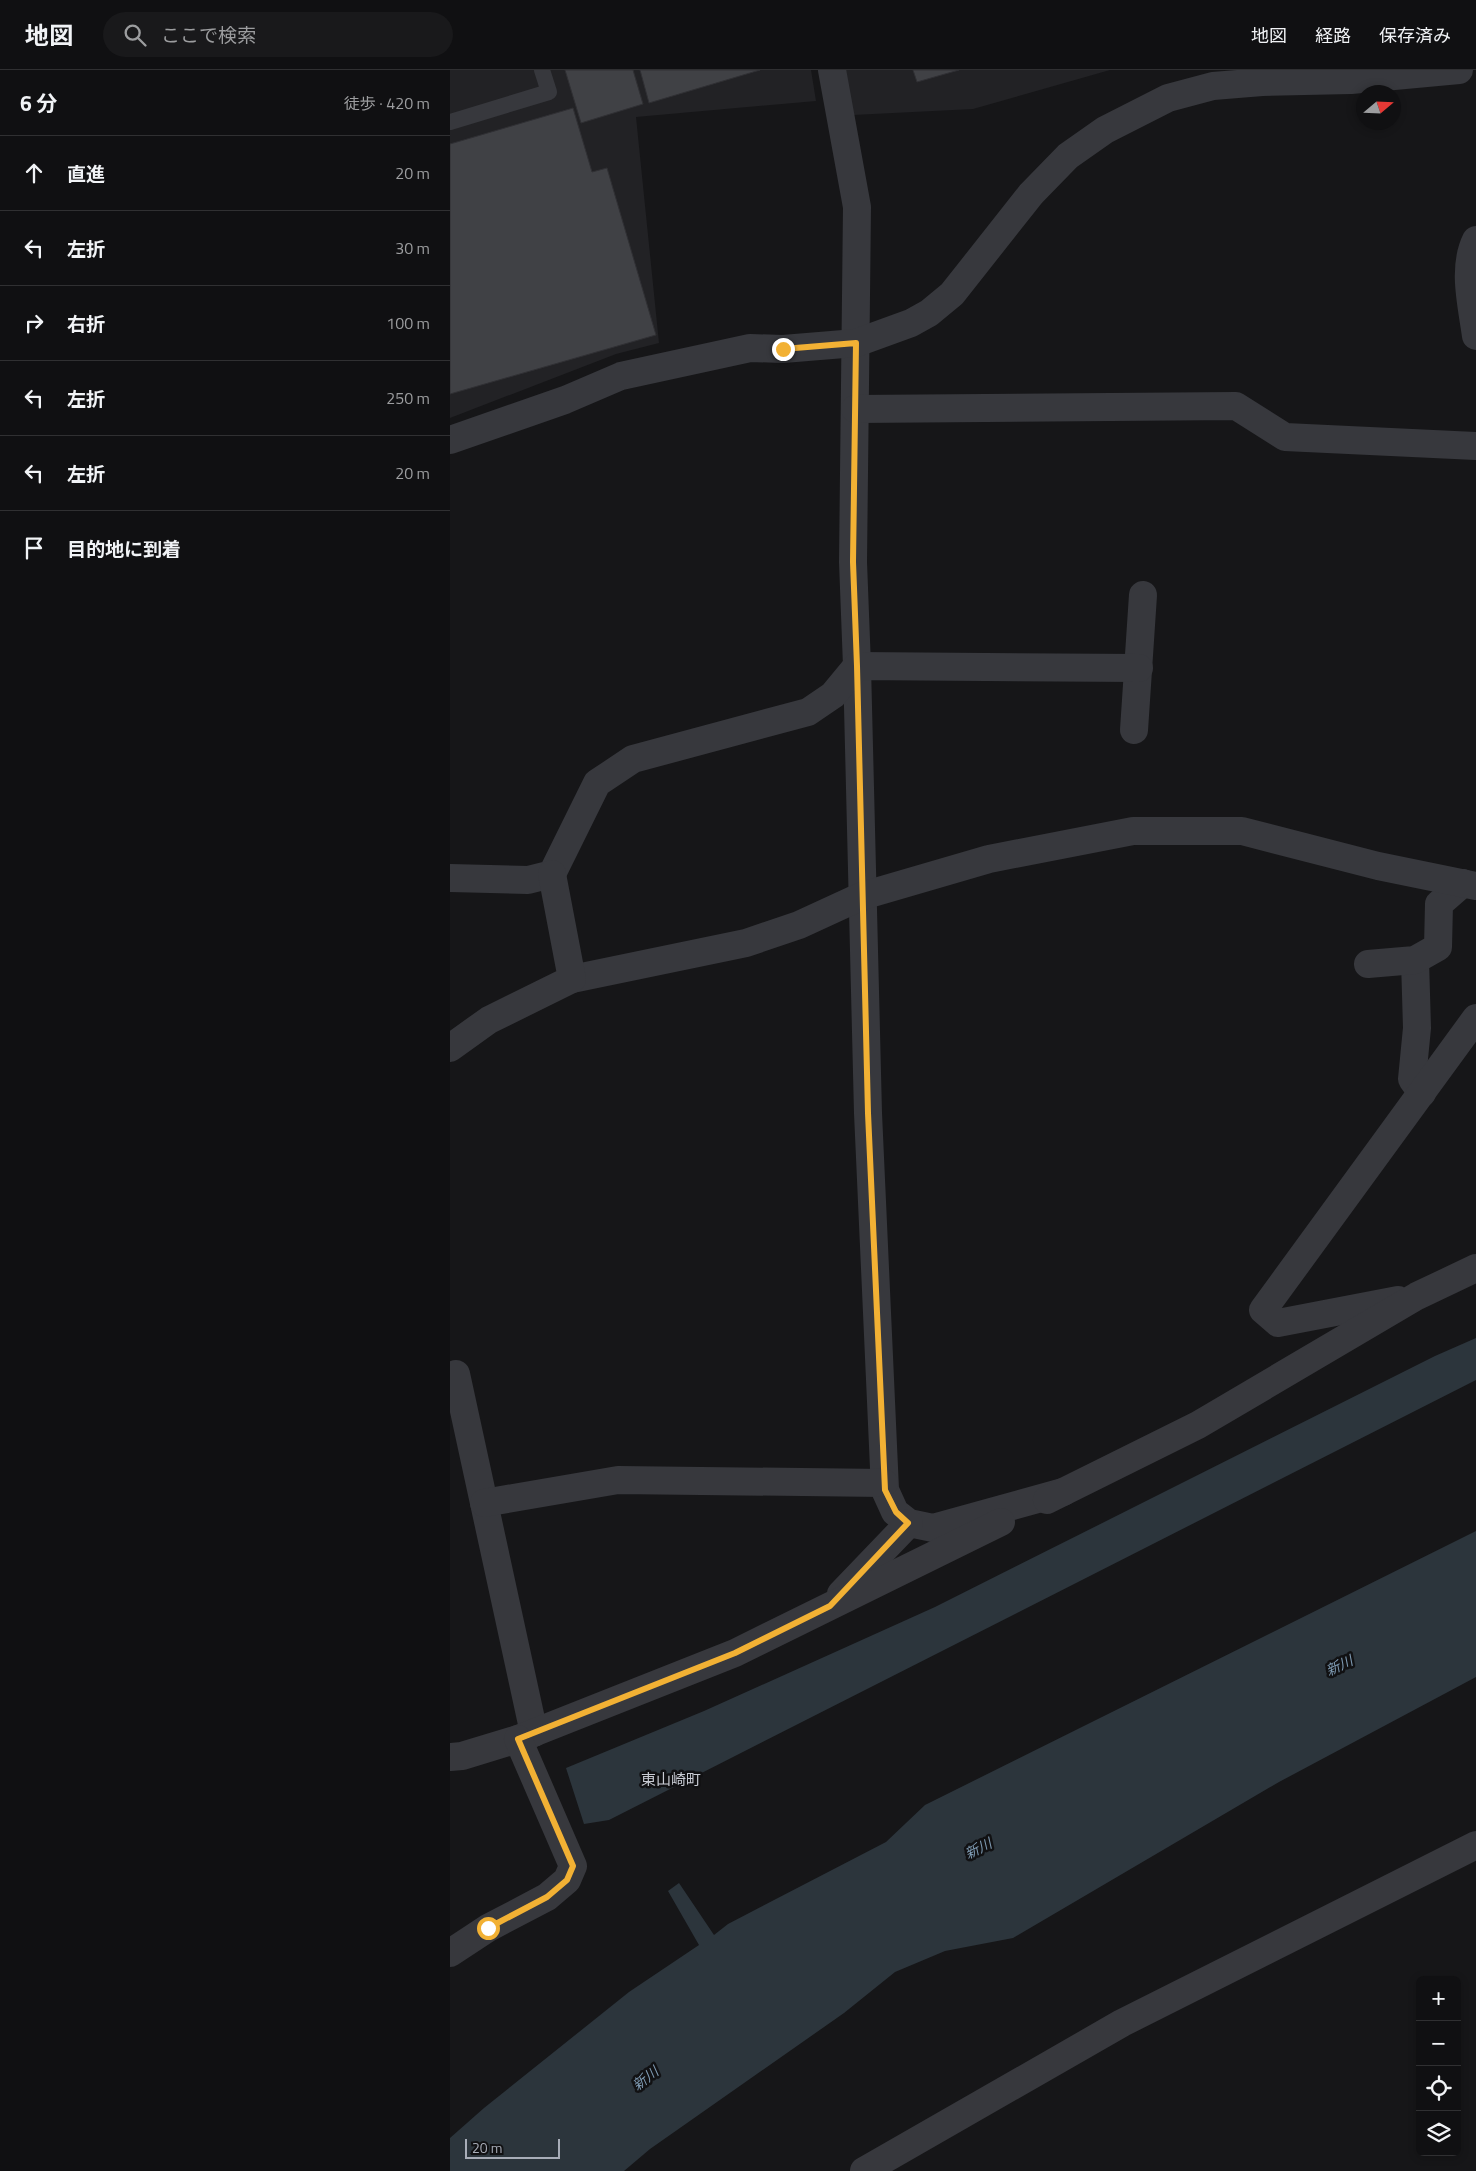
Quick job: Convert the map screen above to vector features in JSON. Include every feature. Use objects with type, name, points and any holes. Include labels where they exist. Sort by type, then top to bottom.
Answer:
[{"type":"street","points":[[832,70],[857,206],[853,562],[868,1123],[884,1484],[896,1512],[908,1523],[933,1528],[1063,1492]]},
{"type":"street","points":[[450,440],[565,400],[621,376],[750,348],[783,349],[856,343],[911,323],[929,313],[952,294],[1031,194],[1068,156],[1105,130],[1168,98],[1213,86],[1262,82],[1361,80],[1459,70]]},
{"type":"street","points":[[1476,240],[1472,248],[1469,285],[1476,336]]},
{"type":"street","points":[[855,409],[1236,406],[1285,437],[1476,446]]},
{"type":"street","points":[[1134,730],[1144,595]]},
{"type":"street","points":[[857,666],[1139,668]]},
{"type":"street","points":[[572,979],[555,901],[552,874],[598,783],[633,759],[808,712],[833,695],[857,666]]},
{"type":"street","points":[[450,1048],[489,1020],[572,979],[746,944],[799,925],[862,896],[989,859],[1133,831],[1242,831],[1378,866],[1470,884]]},
{"type":"street","points":[[450,878],[528,880],[552,874]]},
{"type":"street","points":[[1368,964],[1415,960],[1438,947],[1438,904],[1470,884]]},
{"type":"street","points":[[1415,960],[1417,1028],[1412,1079],[1422,1092]]},
{"type":"street","points":[[1417,1296],[1278,1323],[1263,1310],[1476,1018]]},
{"type":"street","points":[[450,1757],[462,1756],[526,1736],[735,1653],[1198,1425],[1417,1296],[1476,1268]]},
{"type":"street","points":[[450,1953],[488,1928],[547,1897],[567,1880],[573,1866],[526,1736],[484,1503],[456,1374]]},
{"type":"street","points":[[484,1503],[618,1480],[884,1484]]},
{"type":"street","points":[[830,1606],[908,1523]]},
{"type":"street","points":[[864,2171],[1122,2023],[1476,1845]]},
{"type":"lane","points":[[450,122],[549,92],[542,70]]},
{"type":"shaded area","points":[[450,70],[811,70],[816,101],[636,117],[659,343],[616,354],[450,418]]},
{"type":"shaded area","points":[[844,70],[1110,70],[973,109],[853,115]]},
{"type":"water","points":[[1476,1338],[1476,1380],[609,1820],[584,1824],[566,1768],[704,1711],[935,1607],[1435,1356]]},
{"type":"water","name":"新川","points":[[1476,1531],[1476,1677],[1279,1782],[1013,1938],[945,1951],[895,1972],[844,2013],[650,2149],[624,2171],[450,2171],[450,2138],[484,2108],[629,1992],[699,1945],[668,1891],[679,1883],[714,1935],[728,1924],[886,1842],[925,1805]]},
{"type":"building","points":[[565,70],[633,70],[643,104],[581,123]]},
{"type":"building","points":[[640,70],[760,70],[649,103]]},
{"type":"building","points":[[913,70],[959,70],[917,82]]},
{"type":"building","points":[[573,108],[592,172],[607,168],[656,335],[450,394],[450,144]]},
{"type":"district","name":"東山崎町","points":[[671,1779]]},
{"type":"route","points":[[488,1928],[547,1897],[567,1880],[573,1866],[518,1739],[735,1653],[830,1606],[908,1523],[896,1512],[885,1490],[868,1113],[853,562],[856,343],[783,349]]}]
